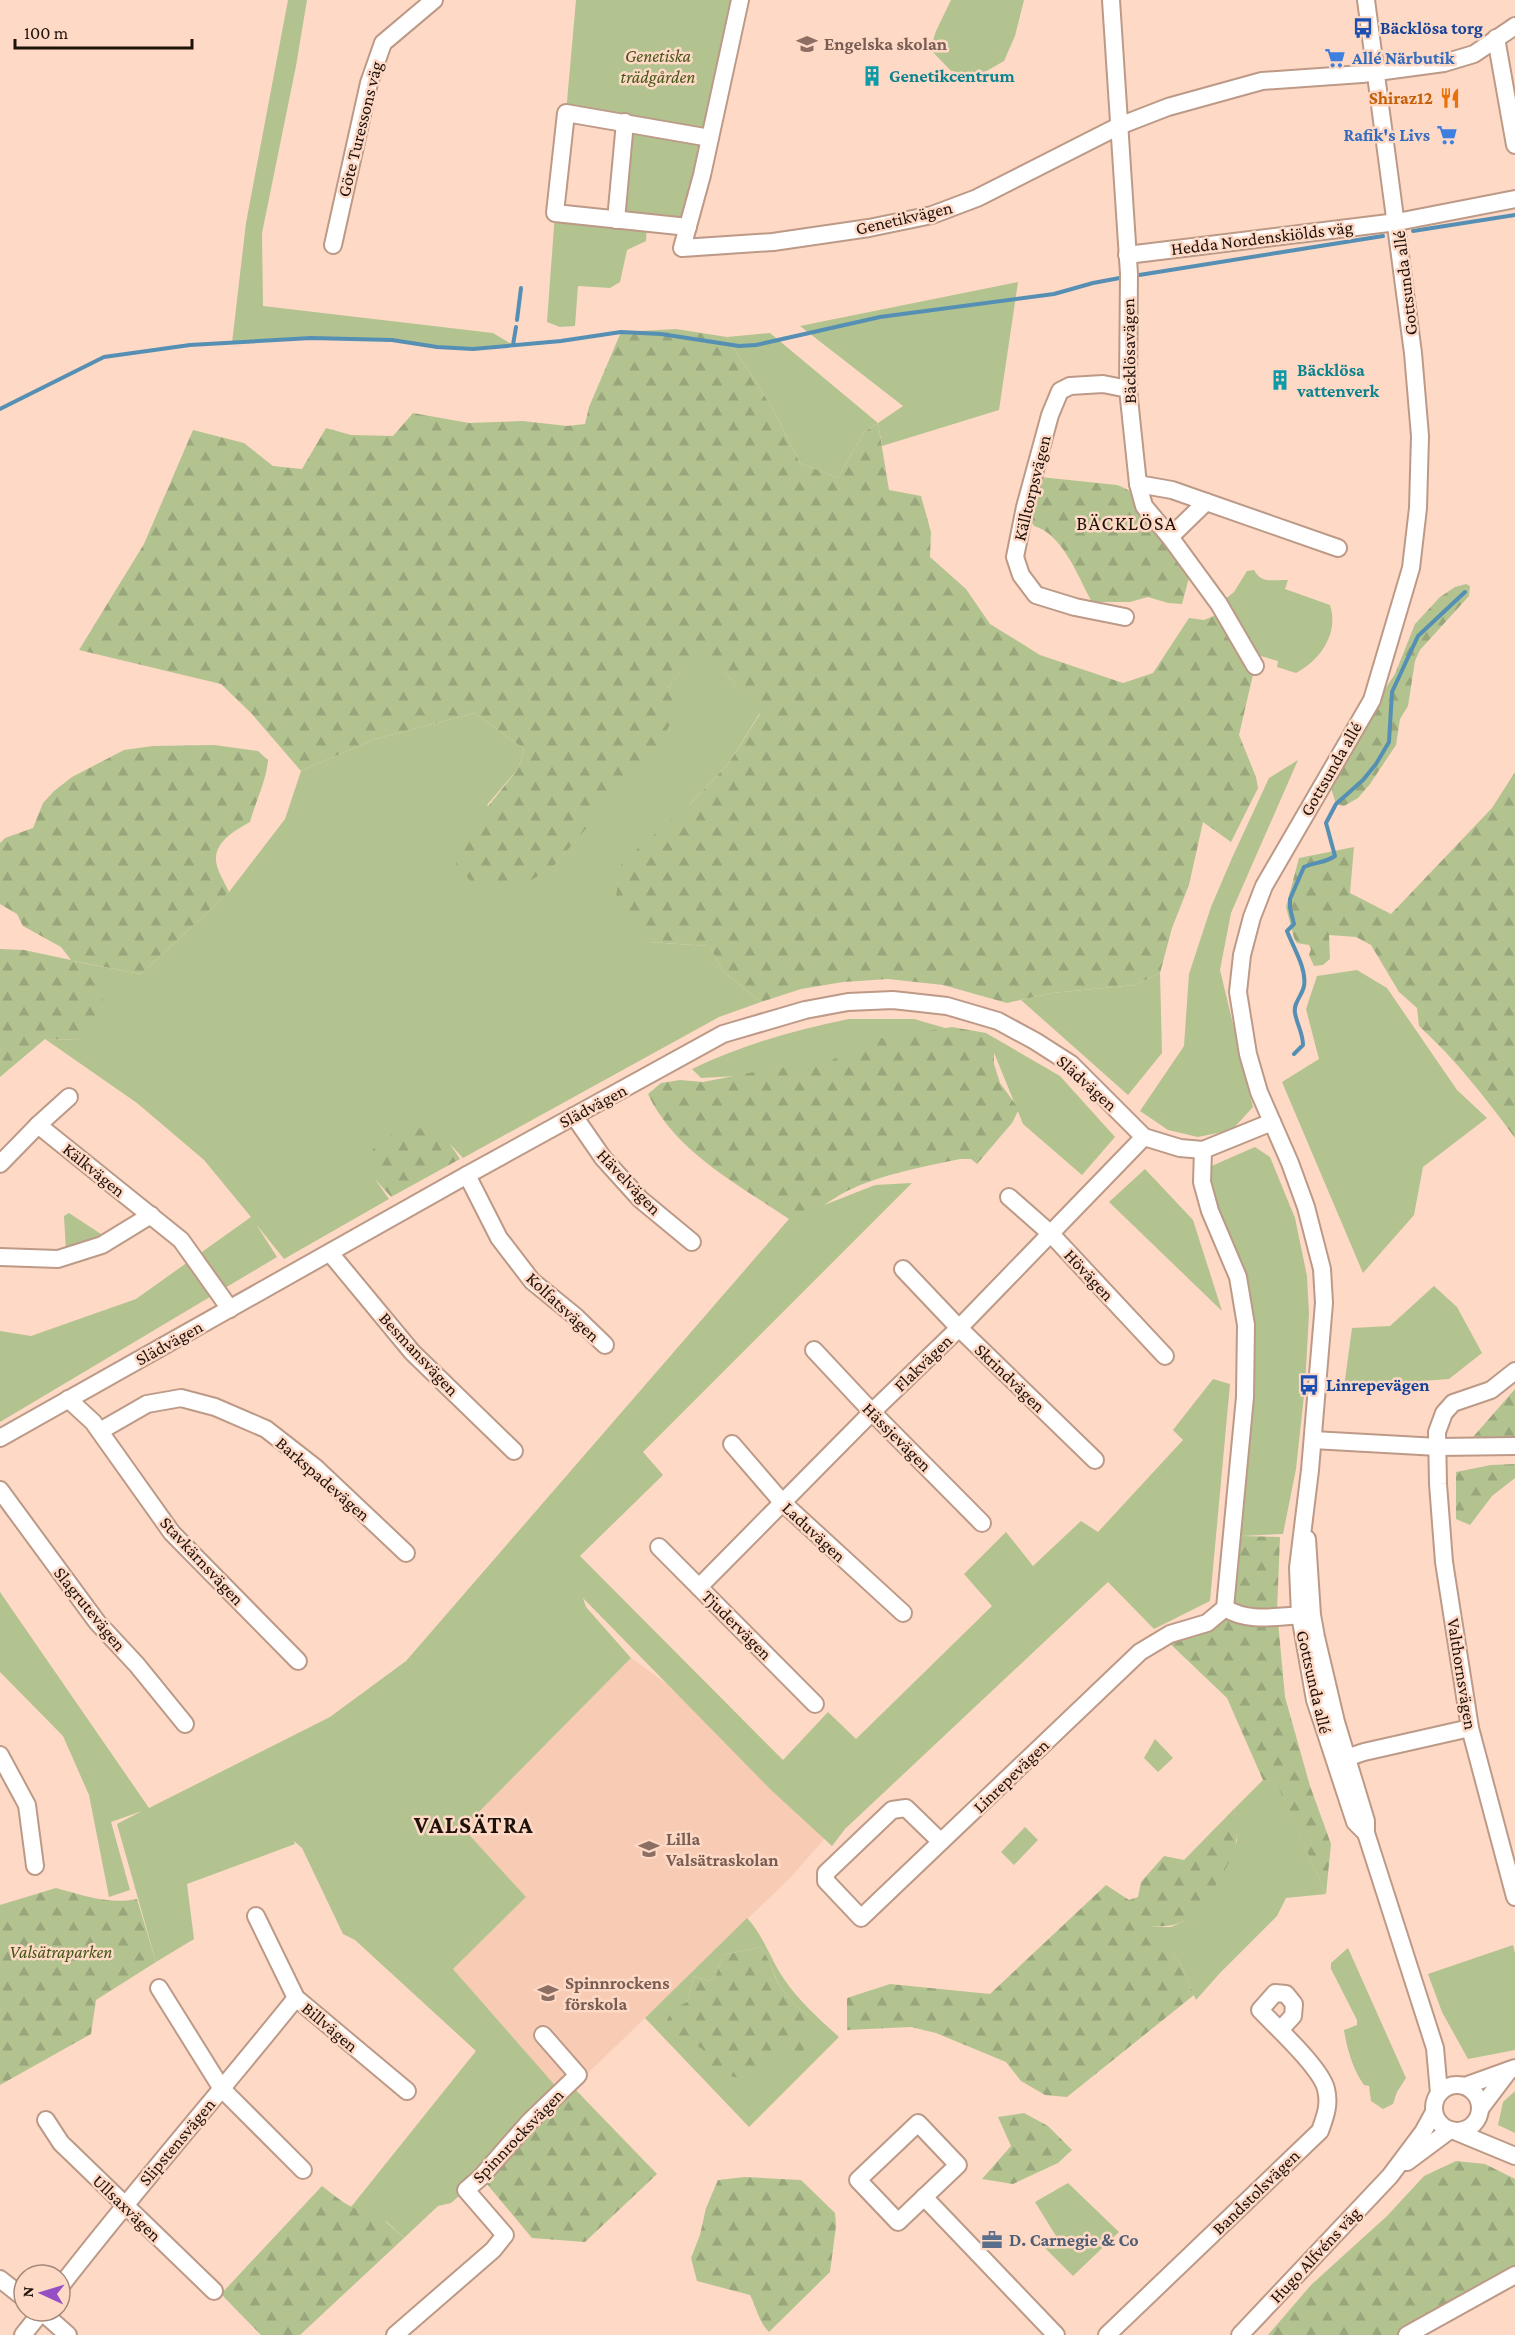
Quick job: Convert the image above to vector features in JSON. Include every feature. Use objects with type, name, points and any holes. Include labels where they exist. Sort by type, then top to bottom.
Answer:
[{"type":"street","name":"Göte Turessons väg","points":[[333,245],[369,83],[383,43],[434,0]]},
{"type":"street","name":"Genetikvägen","points":[[740,0],[710,138],[682,248],[773,242],[869,228],[932,215],[977,198],[1119,126],[1168,107],[1262,81],[1384,71],[1444,63],[1474,54],[1515,26]]},
{"type":"street","name":"Bäcklösavägen","points":[[1111,0],[1129,278],[1128,389],[1138,484],[1144,506],[1170,537],[1219,604],[1255,666]]},
{"type":"street","name":"Gottsunda allé","points":[[1366,0],[1384,71],[1397,222],[1413,353],[1420,436],[1418,508],[1411,568],[1372,700],[1264,886],[1252,917],[1242,955],[1238,992],[1248,1054],[1259,1092],[1306,1207],[1322,1269],[1324,1303],[1313,1440],[1305,1523],[1299,1544],[1298,1568],[1306,1615],[1336,1722],[1341,1760],[1366,1821],[1366,1833],[1435,2048],[1439,2093]]},
{"type":"street","points":[[1496,38],[1515,145]]},
{"type":"street","points":[[688,227],[555,213],[566,113],[710,138]]},
{"type":"street","points":[[616,220],[625,122]]},
{"type":"street","name":"Hedda Nordenskiölds väg","points":[[1127,255],[1397,222],[1515,199]]},
{"type":"street","name":"Källtorpsvägen","points":[[1125,617],[1075,607],[1036,595],[1021,575],[1015,558],[1017,540],[1050,415],[1060,391],[1070,386],[1103,384],[1128,389]]},
{"type":"street","points":[[1138,484],[1172,490],[1338,548]]},
{"type":"street","points":[[1170,537],[1206,502]]},
{"type":"street","name":"Slädvägen","points":[[0,1438],[723,1034],[805,1010],[848,1002],[893,1000],[947,1006],[998,1021],[1071,1064],[1144,1137],[1180,1148],[1203,1150],[1272,1122]]},
{"type":"street","points":[[0,1164],[69,1097]]},
{"type":"street","name":"Hävelvägen","points":[[574,1116],[603,1158],[640,1199],[692,1242]]},
{"type":"street","name":"Kälkvägen","points":[[38,1125],[181,1240],[230,1309]]},
{"type":"street","name":"Flakvägen","points":[[699,1587],[872,1412],[959,1328],[1144,1137]]},
{"type":"street","points":[[1203,1150],[1202,1182],[1210,1211],[1238,1277],[1246,1325],[1245,1397],[1225,1608],[1236,1615],[1248,1618],[1306,1615]]},
{"type":"street","name":"Kolfatsvägen","points":[[467,1175],[499,1238],[532,1281],[605,1345]]},
{"type":"street","name":"Hövägen","points":[[1009,1197],[1051,1234],[1165,1356]]},
{"type":"street","points":[[0,1257],[58,1259],[102,1245],[151,1215]]},
{"type":"street","name":"Besmansvägen","points":[[330,1252],[412,1352],[514,1451]]},
{"type":"street","name":"Skrindvägen","points":[[903,1269],[959,1328],[1095,1460]]},
{"type":"street","name":"Hässjevägen","points":[[814,1350],[982,1523]]},
{"type":"street","name":"Valthornsvägen","points":[[1515,1371],[1491,1390],[1453,1403],[1444,1413],[1439,1425],[1438,1447],[1444,1562],[1470,1728],[1515,1896]]},
{"type":"street","name":"Barkspadevägen","points":[[100,1431],[147,1404],[182,1398],[215,1407],[266,1429],[316,1468],[406,1553]]},
{"type":"street","name":"Stavkärnsvägen","points":[[68,1399],[100,1431],[172,1533],[298,1662]]},
{"type":"street","points":[[1313,1440],[1438,1447],[1515,1446]]},
{"type":"street","name":"Laduvägen","points":[[732,1444],[782,1502],[903,1613]]},
{"type":"street","name":"Slagrutevägen","points":[[0,1490],[97,1622],[137,1665],[185,1725]]},
{"type":"street","name":"Tjudervägen","points":[[659,1547],[815,1704]]},
{"type":"street","name":"Linrepevägen","points":[[941,1842],[906,1808],[892,1810],[826,1873],[826,1881],[861,1918],[941,1842],[1140,1652],[1170,1634],[1207,1623],[1225,1608]]},
{"type":"street","points":[[1341,1760],[1470,1728]]},
{"type":"street","points":[[0,1755],[27,1806],[35,1866]]},
{"type":"street","name":"Billvägen","points":[[256,1916],[296,1998],[407,2091]]},
{"type":"street","points":[[159,1988],[222,2090],[303,2170]]},
{"type":"street","name":"Slipstensvägen","points":[[72,2272],[124,2205],[222,2090],[296,1998]]},
{"type":"street","name":"Bandstolsvägen","points":[[1107,2335],[1320,2131],[1328,2110],[1326,2088],[1318,2072],[1280,2030]]},
{"type":"street","name":"Spinnrocksvägen","points":[[395,2335],[493,2250],[505,2235],[466,2190],[481,2177],[529,2122],[578,2075],[543,2035]]},
{"type":"street","name":"Gottsunda allé","points":[[1435,2048],[1461,2085]]},
{"type":"street","points":[[1511,2070],[1447,2087],[1439,2093],[1434,2102],[1434,2112],[1438,2122],[1453,2131],[1511,2154]]},
{"type":"street","points":[[1453,2131],[1471,2127],[1511,2070]]},
{"type":"street","points":[[1461,2085],[1478,2096],[1485,2127],[1511,2154]]},
{"type":"street","name":"Hugo Alfvéns väg","points":[[1240,2335],[1390,2176],[1423,2132],[1434,2112]]},
{"type":"street","name":"Ullsaxvägen","points":[[46,2120],[61,2143],[214,2291]]},
{"type":"street","points":[[918,2123],[958,2165],[924,2197],[898,2222],[858,2180],[918,2123]]},
{"type":"street","name":"Hugo Alfvéns väg","points":[[1390,2176],[1453,2131]]},
{"type":"street","points":[[924,2197],[1056,2335]]},
{"type":"street","points":[[1407,2335],[1515,2275]]},
{"type":"street","points":[[0,2279],[12,2288]]},
{"type":"street","points":[[23,2335],[32,2323]]},
{"type":"street","points":[[55,2323],[68,2335]]},
{"type":"shaded area","name":"Lilla Valsätraskolan","points":[[631,1658],[682,1695],[834,1828],[791,1877],[587,2074],[578,2075],[560,2091],[453,1969],[526,1897],[463,1828]]},
{"type":"green space","points":[[288,0],[307,0],[262,233],[263,306],[493,333],[513,345],[473,349],[437,347],[392,340],[311,338],[232,343],[246,223]]},
{"type":"green space","name":"Genetiska trädgården","points":[[576,0],[740,0],[688,227],[647,224],[646,241],[627,250],[620,282],[610,288],[578,286],[575,326],[560,327],[547,322],[555,213],[616,220],[625,123],[566,113]]},
{"type":"green space","points":[[951,0],[1024,0],[1015,36],[1004,61],[976,77],[951,71],[930,49]]},
{"type":"green space","points":[[1018,282],[999,410],[882,446],[878,423],[903,406],[800,326]]},
{"type":"green space","points":[[676,329],[727,337],[774,411],[800,463],[838,478],[864,432],[878,423],[889,490],[921,496],[931,532],[930,557],[966,589],[990,624],[1040,655],[1123,683],[1153,673],[1189,618],[1204,620],[1221,613],[1255,666],[1239,735],[1256,777],[1258,788],[1231,842],[1203,822],[1189,885],[1172,928],[1160,973],[1135,985],[1052,993],[1007,1003],[943,985],[888,979],[843,982],[801,989],[761,1002],[723,971],[709,946],[649,942],[613,913],[622,862],[689,805],[728,764],[760,714],[731,679],[699,647],[668,688],[680,708],[657,746],[553,867],[511,892],[473,884],[456,864],[464,836],[518,769],[524,749],[475,713],[375,739],[301,771],[251,713],[221,684],[79,650],[144,544],[193,430],[244,443],[273,466],[302,469],[326,428],[351,435],[393,436],[413,413],[469,423],[523,421],[567,426],[585,424],[589,407],[621,332]]},
{"type":"green space","points":[[770,333],[878,423],[864,432],[838,478],[800,463],[774,411],[727,337]]},
{"type":"green space","points":[[1040,477],[1117,485],[1141,499],[1160,519],[1192,566],[1182,604],[1168,603],[1148,597],[1130,602],[1092,602],[1061,547],[1044,531],[1034,526],[1031,521]]},
{"type":"green space","points":[[1254,570],[1261,578],[1288,580],[1285,589],[1330,605],[1332,626],[1326,645],[1313,661],[1296,673],[1277,667],[1278,661],[1247,652],[1219,604],[1234,592],[1247,571]]},
{"type":"green space","points":[[1466,584],[1470,586],[1469,596],[1420,650],[1415,661],[1408,706],[1400,719],[1396,745],[1358,798],[1344,806],[1336,804],[1331,788],[1377,701],[1395,674],[1415,624],[1440,597],[1455,587]]},
{"type":"green space","points":[[699,646],[760,713],[728,764],[689,805],[649,942],[709,946],[723,971],[761,1002],[719,1017],[463,1158],[450,1144],[375,1179],[389,1199],[284,1259],[256,1224],[277,1257],[0,1422],[0,1331],[31,1336],[136,1299],[251,1217],[204,1160],[137,1103],[45,1039],[80,1040],[72,961],[141,974],[229,892],[285,819],[301,771],[375,739],[475,713],[524,749],[518,769],[487,805],[553,867],[614,794],[668,688]]},
{"type":"green space","points":[[214,745],[258,751],[268,760],[250,822],[227,837],[217,853],[217,868],[229,892],[141,974],[73,961],[101,986],[105,1018],[80,1040],[45,1039],[0,1077],[0,949],[24,950],[71,960],[61,947],[23,926],[17,914],[0,904],[0,843],[5,838],[33,828],[43,803],[72,777],[124,750],[153,746]]},
{"type":"green space","points":[[1298,760],[1231,913],[1220,970],[1253,1107],[1232,1130],[1198,1137],[1168,1130],[1140,1111],[1184,1046],[1189,974],[1211,907],[1269,778]]},
{"type":"green space","points":[[1515,772],[1515,1138],[1470,1079],[1419,1026],[1417,1008],[1399,992],[1371,945],[1356,937],[1329,935],[1330,959],[1323,965],[1314,966],[1309,955],[1311,949],[1309,945],[1297,943],[1294,938],[1286,907],[1299,858],[1354,847],[1350,893],[1391,914],[1492,808]]},
{"type":"green space","points":[[1357,970],[1387,988],[1457,1090],[1487,1118],[1423,1167],[1414,1215],[1363,1273],[1282,1082],[1319,1059],[1306,1009],[1317,976]]},
{"type":"green space","points":[[1160,973],[1162,1053],[1128,1095],[1021,1000],[1052,993],[1135,985]]},
{"type":"green space","points":[[849,1019],[914,1019],[959,1032],[824,1071],[701,1078],[692,1069],[769,1039]]},
{"type":"green space","points":[[952,1027],[986,1033],[994,1046],[994,1064],[1000,1083],[1019,1109],[1012,1123],[977,1164],[971,1159],[960,1159],[888,1176],[847,1191],[813,1212],[798,1218],[789,1219],[729,1179],[691,1150],[660,1115],[648,1094],[661,1083],[680,1080],[703,1082],[780,1067],[801,1070],[829,1062],[849,1050],[882,1038]]},
{"type":"green space","points":[[986,1033],[1060,1076],[1115,1137],[1082,1175],[1023,1124]]},
{"type":"green space","points":[[428,1127],[450,1144],[460,1159],[391,1197],[375,1179],[373,1149],[394,1133]]},
{"type":"green space","points":[[1255,1147],[1270,1157],[1295,1218],[1307,1276],[1309,1314],[1305,1386],[1296,1469],[1283,1534],[1241,1536],[1231,1540],[1246,1325],[1220,1236],[1207,1168]]},
{"type":"green space","points":[[1145,1169],[1193,1220],[1222,1311],[1109,1202]]},
{"type":"green space","points":[[912,1183],[643,1452],[663,1475],[580,1556],[783,1760],[828,1712],[856,1739],[992,1606],[964,1574],[1006,1532],[1033,1566],[1081,1521],[1098,1532],[1183,1440],[1173,1430],[1213,1379],[1230,1384],[1210,1601],[1154,1629],[1108,1582],[845,1829],[832,1846],[770,1789],[583,1598],[586,1607],[631,1658],[463,1828],[526,1897],[453,1969],[560,2091],[481,2177],[451,2203],[438,2206],[404,2238],[387,2222],[351,2207],[476,2051],[355,1940],[343,1934],[302,1848],[294,1841],[295,1844],[187,1884],[194,1939],[156,1962],[117,1824],[142,1811],[111,1822],[130,1890],[109,1897],[89,1795],[63,1736],[0,1672],[0,1592],[149,1808],[330,1717],[406,1661],[789,1219],[875,1185]]},
{"type":"green space","points":[[69,1213],[107,1238],[66,1251],[64,1216]]},
{"type":"green space","points":[[1434,1286],[1457,1307],[1482,1353],[1449,1379],[1344,1387],[1352,1328],[1390,1326]]},
{"type":"green space","points":[[1515,1389],[1515,1438],[1473,1437]]},
{"type":"green space","points":[[1515,1464],[1515,1478],[1492,1496],[1470,1525],[1456,1519],[1456,1472],[1491,1465]]},
{"type":"green space","points":[[1241,1536],[1280,1537],[1277,1611],[1285,1697],[1310,1786],[1331,1844],[1326,1894],[1276,1782],[1263,1780],[1227,1698],[1164,1638],[1225,1608],[1231,1540]]},
{"type":"green space","points":[[1155,1739],[1173,1758],[1158,1772],[1144,1758]]},
{"type":"green space","points":[[1263,1780],[1276,1781],[1326,1894],[1286,1898],[1277,1916],[1196,2000],[1179,1961],[1149,1927],[1171,1927],[1184,1921],[1215,1885],[1237,1841],[1234,1809]]},
{"type":"green space","points":[[1234,1809],[1237,1830],[1234,1851],[1223,1874],[1207,1898],[1190,1917],[1182,1922],[1170,1926],[1150,1927],[1179,1961],[1194,1995],[1067,2097],[1045,2095],[1021,2081],[1006,2062],[936,2033],[911,2027],[847,2030],[847,1998],[890,1984],[990,1994],[1106,1885],[1129,1900],[1138,1897],[1141,1882],[1164,1856],[1184,1860]]},
{"type":"green space","points":[[1025,1827],[1038,1840],[1014,1865],[1001,1852]]},
{"type":"green space","name":"Valsätraparken","points":[[56,1888],[106,1900],[137,1899],[156,1962],[96,2000],[91,2034],[0,2085],[0,1905]]},
{"type":"green space","points":[[747,1918],[758,1932],[790,1987],[839,2037],[749,2127],[645,2018]],"holes":[[[760,1947],[783,1991],[810,2017],[773,2051],[703,2050],[687,2038],[687,2002],[694,1976],[708,1981],[716,1975],[723,1955]]]},
{"type":"green space","points":[[1513,1945],[1515,1953],[1515,2050],[1468,2059],[1442,2012],[1428,1974]]},
{"type":"green space","points":[[760,1947],[783,1991],[810,2017],[811,2035],[800,2057],[773,2051],[769,2067],[750,2081],[708,2070],[703,2050],[664,2026],[672,2010],[687,2002],[694,1976],[708,1981],[716,1975],[723,1955]]},
{"type":"green space","points":[[1348,1948],[1406,2078],[1393,2104],[1383,2109],[1371,2101],[1369,2086],[1364,2085],[1357,2073],[1347,2044],[1344,2030],[1357,2025],[1357,2020],[1331,1969],[1331,1963]]},
{"type":"green space","points":[[569,2083],[657,2174],[585,2242],[532,2238],[481,2177]]},
{"type":"green space","points":[[1515,2091],[1515,2133],[1498,2125],[1503,2102]]},
{"type":"green space","points":[[1024,2113],[1048,2126],[1072,2150],[1058,2163],[1013,2184],[982,2179],[1011,2146],[998,2117]]},
{"type":"green space","points":[[1456,2161],[1485,2164],[1515,2179],[1515,2270],[1407,2335],[1268,2335],[1311,2285],[1387,2216],[1424,2176]]},
{"type":"green space","points":[[745,2177],[801,2180],[835,2213],[836,2226],[830,2272],[769,2332],[760,2319],[750,2295],[697,2281],[691,2258],[700,2235],[706,2208],[718,2180]]},
{"type":"green space","points":[[1068,2183],[1119,2232],[1073,2276],[1045,2248],[1056,2236],[1035,2202]]},
{"type":"green space","points":[[322,2186],[353,2207],[375,2212],[404,2238],[300,2335],[261,2335],[221,2294]]},
{"type":"waterway","points":[[1413,231],[1515,215]]},
{"type":"waterway","points":[[1133,276],[1383,236]]},
{"type":"waterway","points":[[0,409],[104,357],[190,345],[311,338],[392,340],[437,347],[473,349],[561,341],[621,332],[661,334],[739,346],[756,345],[880,317],[1054,294],[1125,277]]},
{"type":"waterway","points":[[517,320],[521,288]]},
{"type":"waterway","points":[[513,345],[516,327]]},
{"type":"waterway","points":[[1294,1054],[1303,1045],[1295,1009],[1303,990],[1304,979],[1302,965],[1287,931],[1294,924],[1290,899],[1304,867],[1335,856],[1326,823],[1336,804],[1363,780],[1389,742],[1392,692],[1418,636],[1465,592]]},
{"type":"place","name":"Bäcklösa torg","points":[[1363,28]]},
{"type":"place","name":"Engelska skolan","points":[[807,44]]},
{"type":"place","name":"Allé Närbutik","points":[[1335,58]]},
{"type":"place","name":"Genetikcentrum","points":[[872,76]]},
{"type":"place","name":"Shiraz12","points":[[1450,98]]},
{"type":"place","name":"Rafik's Livs","points":[[1447,135]]},
{"type":"place","name":"Bäcklösa vattenverk","points":[[1280,380]]},
{"type":"place","name":"Linrepevägen","points":[[1309,1385]]},
{"type":"place","name":"Lilla Valsätraskolan","points":[[649,1849]]},
{"type":"place","name":"Spinnrockens förskola","points":[[548,1993]]},
{"type":"place","name":"D. Carnegie & Co","points":[[992,2240]]},
{"type":"district","name":"BÄCKLÖSA","points":[[1127,523]]},
{"type":"district","name":"VALSÄTRA","points":[[474,1825]]}]
